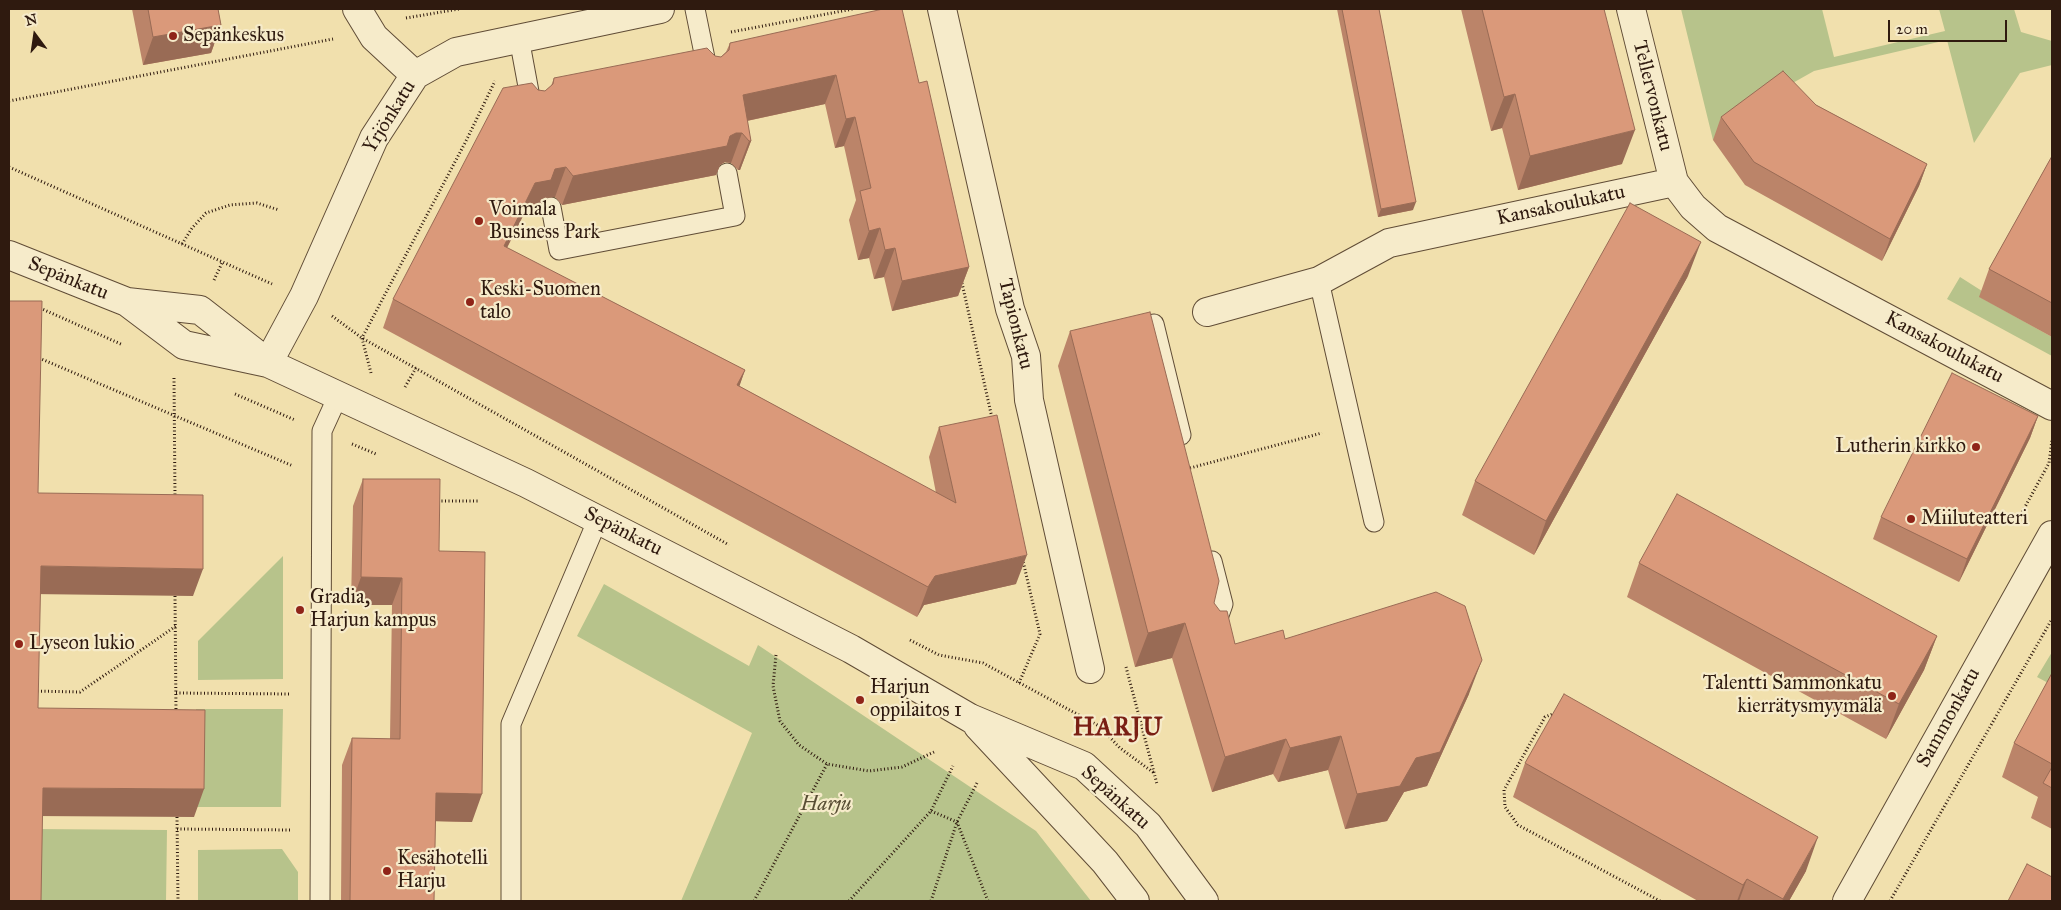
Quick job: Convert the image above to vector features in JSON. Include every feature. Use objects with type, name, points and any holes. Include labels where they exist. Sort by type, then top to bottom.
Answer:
[{"type":"street","points":[[357,9],[374,37],[415,75]]},
{"type":"street","name":"Yrjönkatu","points":[[268,363],[304,296],[366,154],[415,75],[456,52],[660,9]]},
{"type":"street","name":"Tapionkatu","points":[[942,9],[1010,309],[1026,356],[1029,400],[1090,669]]},
{"type":"street","name":"Tellervonkatu","points":[[1631,9],[1674,182]]},
{"type":"street","name":"Kansakoulukatu","points":[[1206,312],[1320,281],[1388,243],[1674,182],[1693,208],[1717,228],[2052,406]]},
{"type":"street","name":"Sepänkatu","points":[[9,255],[128,302],[200,310],[268,363],[526,483],[598,519],[851,649],[970,718],[1084,766],[1148,825],[1204,901]]},
{"type":"street","name":"Sepänkatu","points":[[128,302],[184,346],[268,363]]},
{"type":"street","name":"Sammonkatu","points":[[1847,901],[2052,535]]},
{"type":"street","name":"Sepänkatu","points":[[970,718],[1106,862],[1135,901]]},
{"type":"lane","points":[[695,9],[708,74]]},
{"type":"lane","points":[[519,38],[532,110]]},
{"type":"lane","points":[[551,207],[559,250],[735,216],[727,173]]},
{"type":"lane","points":[[1320,281],[1374,522]]},
{"type":"lane","points":[[1154,324],[1190,468]]},
{"type":"lane","points":[[320,901],[322,432],[338,396]]},
{"type":"lane","points":[[511,901],[511,724],[598,519]]},
{"type":"lane","points":[[1207,540],[1223,604],[1212,635]]},
{"type":"path","points":[[9,101],[333,39]]},
{"type":"path","points":[[496,78],[466,141],[362,338],[731,546]]},
{"type":"path","points":[[9,167],[182,244],[248,276],[304,296]]},
{"type":"path","points":[[182,244],[192,228],[206,213],[230,205],[257,203],[279,210]]},
{"type":"path","points":[[960,278],[993,423]]},
{"type":"path","points":[[38,308],[126,347]]},
{"type":"path","points":[[31,355],[322,478]]},
{"type":"path","points":[[174,377],[175,502]]},
{"type":"path","points":[[232,393],[380,456]]},
{"type":"path","points":[[1190,468],[1352,425]]},
{"type":"path","points":[[432,501],[482,501],[473,497]]},
{"type":"path","points":[[1020,683],[1040,634],[1023,557]]},
{"type":"path","points":[[175,596],[176,720]]},
{"type":"path","points":[[1890,901],[2052,619]]},
{"type":"path","points":[[29,691],[80,692],[176,626]]},
{"type":"path","points":[[904,637],[939,655],[984,663],[1099,726],[1120,748],[1154,773]]},
{"type":"path","points":[[776,655],[773,686],[780,721],[800,745],[827,764],[869,771],[902,767],[934,752]]},
{"type":"path","points":[[176,693],[321,695]]},
{"type":"path","points":[[1558,712],[1545,717],[1504,790],[1505,807],[1518,825],[1660,901]]},
{"type":"path","points":[[754,901],[827,764]]},
{"type":"path","points":[[849,901],[931,811],[953,766]]},
{"type":"path","points":[[931,901],[957,822],[977,783]]},
{"type":"path","points":[[931,811],[957,822],[988,901]]},
{"type":"path","points":[[177,817],[178,901]]},
{"type":"path","points":[[177,829],[321,830]]},
{"type":"green space","points":[[1681,9],[1822,9],[1834,57],[1945,31],[1939,9],[2014,9],[2021,32],[2052,41],[2052,65],[2020,73],[1974,143],[1947,40],[1814,71],[1775,93],[1713,140]]},
{"type":"green space","points":[[1960,277],[1982,291],[1980,297],[2052,337],[2052,356],[1947,299]]},
{"type":"green space","points":[[283,556],[283,679],[198,680],[198,641]]},
{"type":"green space","name":"Harju","points":[[604,584],[749,666],[758,645],[1036,831],[1091,901],[681,901],[752,733],[577,636]]},
{"type":"green space","points":[[2052,652],[2052,685],[2037,677]]},
{"type":"green space","points":[[196,709],[283,709],[281,807],[194,807]]},
{"type":"green space","points":[[33,829],[167,830],[166,901],[32,901]]},
{"type":"green space","points":[[282,849],[298,872],[298,901],[198,901],[198,850]]},
{"type":"building","points":[[148,9],[218,9],[221,25],[153,37]]},
{"type":"building","points":[[883,9],[902,9],[919,83],[927,81],[969,267],[902,281],[895,248],[885,250],[880,228],[869,231],[860,191],[871,188],[855,117],[846,119],[836,75],[743,95],[751,141],[742,133],[736,133],[730,136],[727,146],[573,176],[566,167],[555,169],[551,180],[535,183],[504,246],[745,370],[737,385],[956,503],[939,427],[997,415],[1027,555],[935,576],[928,587],[393,299],[503,88],[532,83],[538,90],[545,91],[553,84],[554,78],[707,48],[715,56],[721,57],[729,50],[730,43]]},
{"type":"building","points":[[1342,9],[1379,9],[1416,202],[1381,209]]},
{"type":"building","points":[[1482,9],[1604,9],[1635,130],[1530,156],[1515,94],[1504,97]]},
{"type":"building","points":[[1783,71],[1816,105],[1927,164],[1890,239],[1754,162],[1721,117]]},
{"type":"building","points":[[2052,156],[2052,303],[1989,269]]},
{"type":"building","points":[[1630,203],[1701,242],[1546,521],[1475,481]]},
{"type":"building","name":"Lyseon lukio","points":[[9,301],[42,301],[38,493],[203,495],[203,569],[41,566],[38,708],[205,710],[204,789],[43,788],[41,901],[9,901]]},
{"type":"building","points":[[1150,312],[1219,581],[1214,603],[1220,611],[1227,611],[1235,644],[1283,630],[1285,639],[1436,592],[1465,606],[1482,660],[1440,752],[1416,758],[1400,786],[1357,794],[1341,736],[1290,748],[1286,739],[1225,757],[1185,623],[1148,633],[1070,331]]},
{"type":"building","points":[[1952,373],[2038,416],[1967,559],[1881,517]]},
{"type":"building","points":[[363,479],[440,479],[439,551],[485,552],[482,794],[436,793],[434,901],[350,901],[352,738],[400,739],[402,578],[361,577]]},
{"type":"building","points":[[1677,494],[1937,636],[1899,704],[1639,563]]},
{"type":"building","points":[[2052,673],[2052,764],[2014,743]]},
{"type":"building","points":[[1564,694],[1818,837],[1783,899],[1747,879],[1743,885],[1525,763]]},
{"type":"building","points":[[2052,767],[2052,788],[2043,783]]},
{"type":"building","points":[[2027,864],[2052,877],[2052,901],[2008,901]]},
{"type":"place","name":"Sepänkeskus","points":[[173,36]]},
{"type":"place","name":"Voimala Business Park","points":[[479,221]]},
{"type":"place","name":"Keski-Suomen talo","points":[[470,302]]},
{"type":"place","name":"Lutherin kirkko","points":[[1976,447]]},
{"type":"place","name":"Miiluteatteri","points":[[1911,519]]},
{"type":"place","name":"Gradia, Harjun kampus","points":[[300,610]]},
{"type":"place","name":"Lyseon lukio","points":[[19,644]]},
{"type":"place","name":"Talentti Sammonkatu kierrätysmyymälä","points":[[1892,696]]},
{"type":"place","name":"Harjun oppilaitos 1","points":[[860,700]]},
{"type":"place","name":"Kesähotelli Harju","points":[[387,871]]},
{"type":"district","name":"HARJU","points":[[1118,729]]}]
